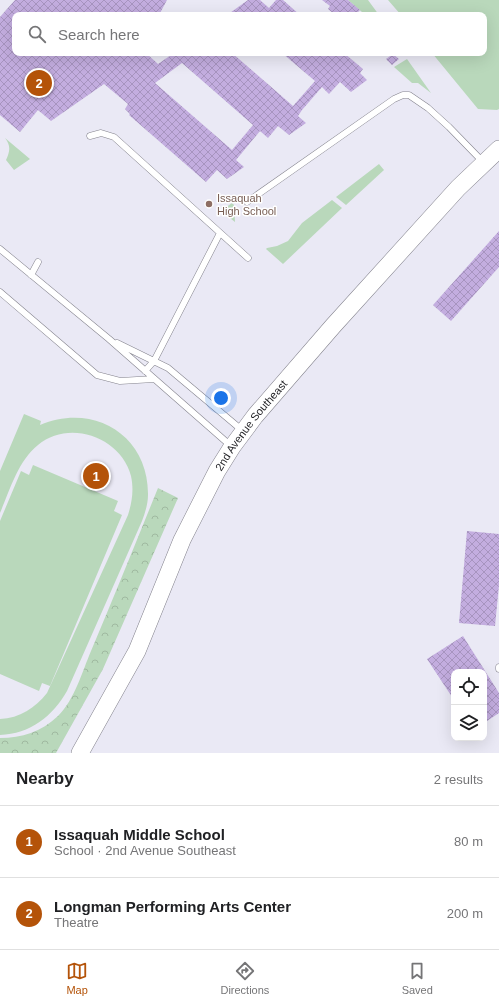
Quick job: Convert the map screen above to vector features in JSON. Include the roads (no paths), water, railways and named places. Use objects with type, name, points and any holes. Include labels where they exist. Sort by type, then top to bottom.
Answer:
[{"type":"street","name":"2nd Avenue Southeast","points":[[80,753],[137,651],[166,576],[185,533],[217,471],[243,431],[328,332],[458,188],[499,149]]},
{"type":"lane","points":[[247,202],[398,96],[409,95],[428,108],[484,163]]},
{"type":"lane","points":[[90,136],[101,133],[114,137],[248,258]]},
{"type":"lane","points":[[144,371],[154,361],[220,233]]},
{"type":"lane","points":[[0,249],[109,339],[232,447]]},
{"type":"lane","points":[[31,275],[38,262]]},
{"type":"lane","points":[[0,292],[96,375],[120,381],[154,379]]},
{"type":"lane","points":[[109,339],[168,368],[243,431]]},
{"type":"place","name":"Longman Performing Arts Center","points":[[39,83]]},
{"type":"place","name":"Issaquah High School","points":[[209,204]]},
{"type":"place","name":"Issaquah Middle School","points":[[96,476]]}]
